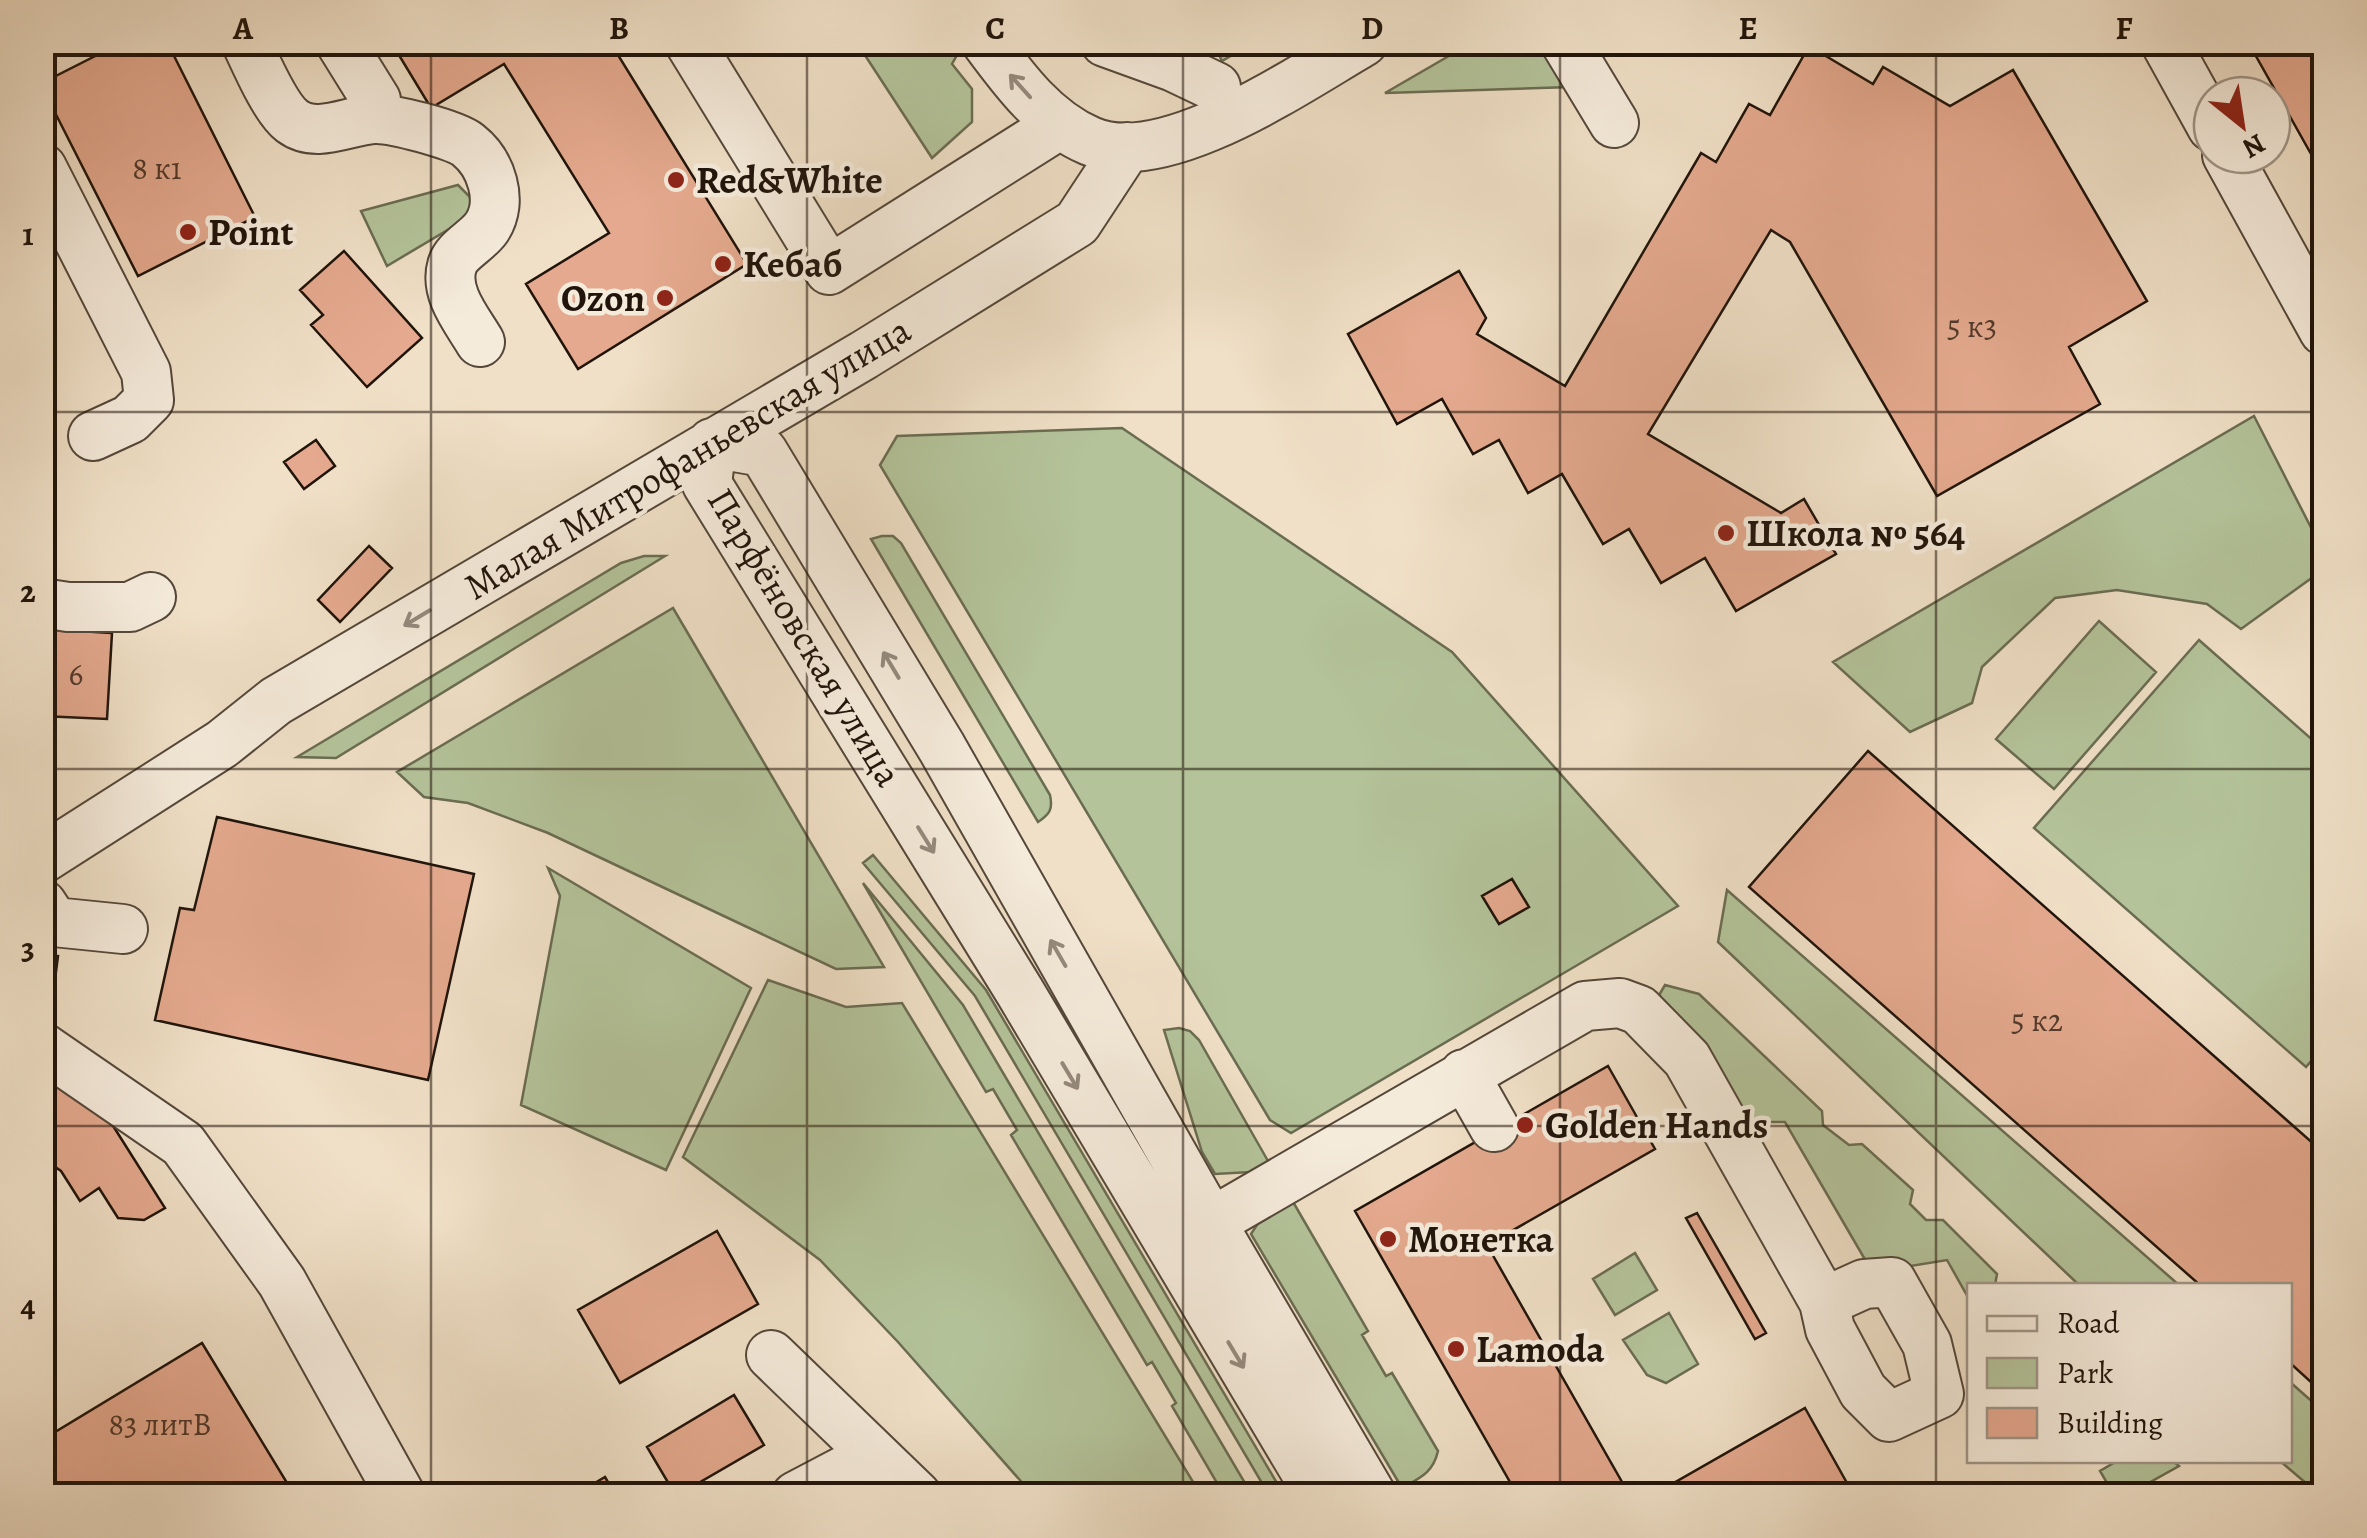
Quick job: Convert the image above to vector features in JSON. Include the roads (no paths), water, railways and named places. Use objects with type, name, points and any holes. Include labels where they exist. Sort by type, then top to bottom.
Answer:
[{"type":"street","points":[[246,42],[281,110],[293,123],[312,129],[376,118],[446,135],[468,145],[492,176],[496,200],[488,226],[452,263],[450,285],[480,342]]},
{"type":"street","points":[[340,42],[376,100],[376,118]]},
{"type":"street","points":[[689,42],[829,270],[1060,125]]},
{"type":"street","points":[[986,42],[1025,91],[1060,125],[1093,143],[1126,147],[1158,143],[1208,128],[1224,101],[1362,42]]},
{"type":"street","points":[[1106,42],[1174,67],[1224,101]]},
{"type":"street","points":[[1193,42],[1224,101]]},
{"type":"street","points":[[1565,42],[1614,123]]},
{"type":"street","points":[[2165,42],[2192,91]]},
{"type":"street","name":"Малая Митрофаньевская улица","points":[[763,452],[1096,247],[1126,147]]},
{"type":"street","name":"Малая Митрофаньевская улица","points":[[42,860],[222,744],[276,701],[710,463],[864,355],[1077,223],[1126,147]]},
{"type":"street","points":[[42,168],[146,372],[149,400],[130,419],[93,436]]},
{"type":"street","points":[[2239,175],[2317,300]]},
{"type":"street","name":"Парфёновская улица","points":[[1320,1496],[1191,1234],[942,748],[763,452],[710,463],[1020,992],[1191,1234],[1372,1496]]},
{"type":"street","points":[[42,603],[130,607],[151,597]]},
{"type":"street","points":[[42,904],[54,922],[123,930]]},
{"type":"street","points":[[1191,1234],[1585,1006],[1620,1003],[1640,1010],[1687,1060],[1824,1302]]},
{"type":"street","points":[[42,1047],[183,1144],[282,1282],[401,1496]]},
{"type":"street","points":[[1464,1074],[1494,1127]]},
{"type":"street","points":[[771,1355],[917,1496]]},
{"type":"street","points":[[796,1496],[874,1455]]},
{"type":"place","name":"Red&White","points":[[676,180]]},
{"type":"place","name":"Point","points":[[188,232]]},
{"type":"place","name":"Кебаб","points":[[723,264]]},
{"type":"place","name":"Ozon","points":[[665,298]]},
{"type":"place","name":"Школа № 564","points":[[1726,533]]},
{"type":"place","name":"Golden Hands","points":[[1525,1125]]},
{"type":"place","name":"Монетка","points":[[1388,1239]]},
{"type":"place","name":"Lamoda","points":[[1456,1349]]}]
